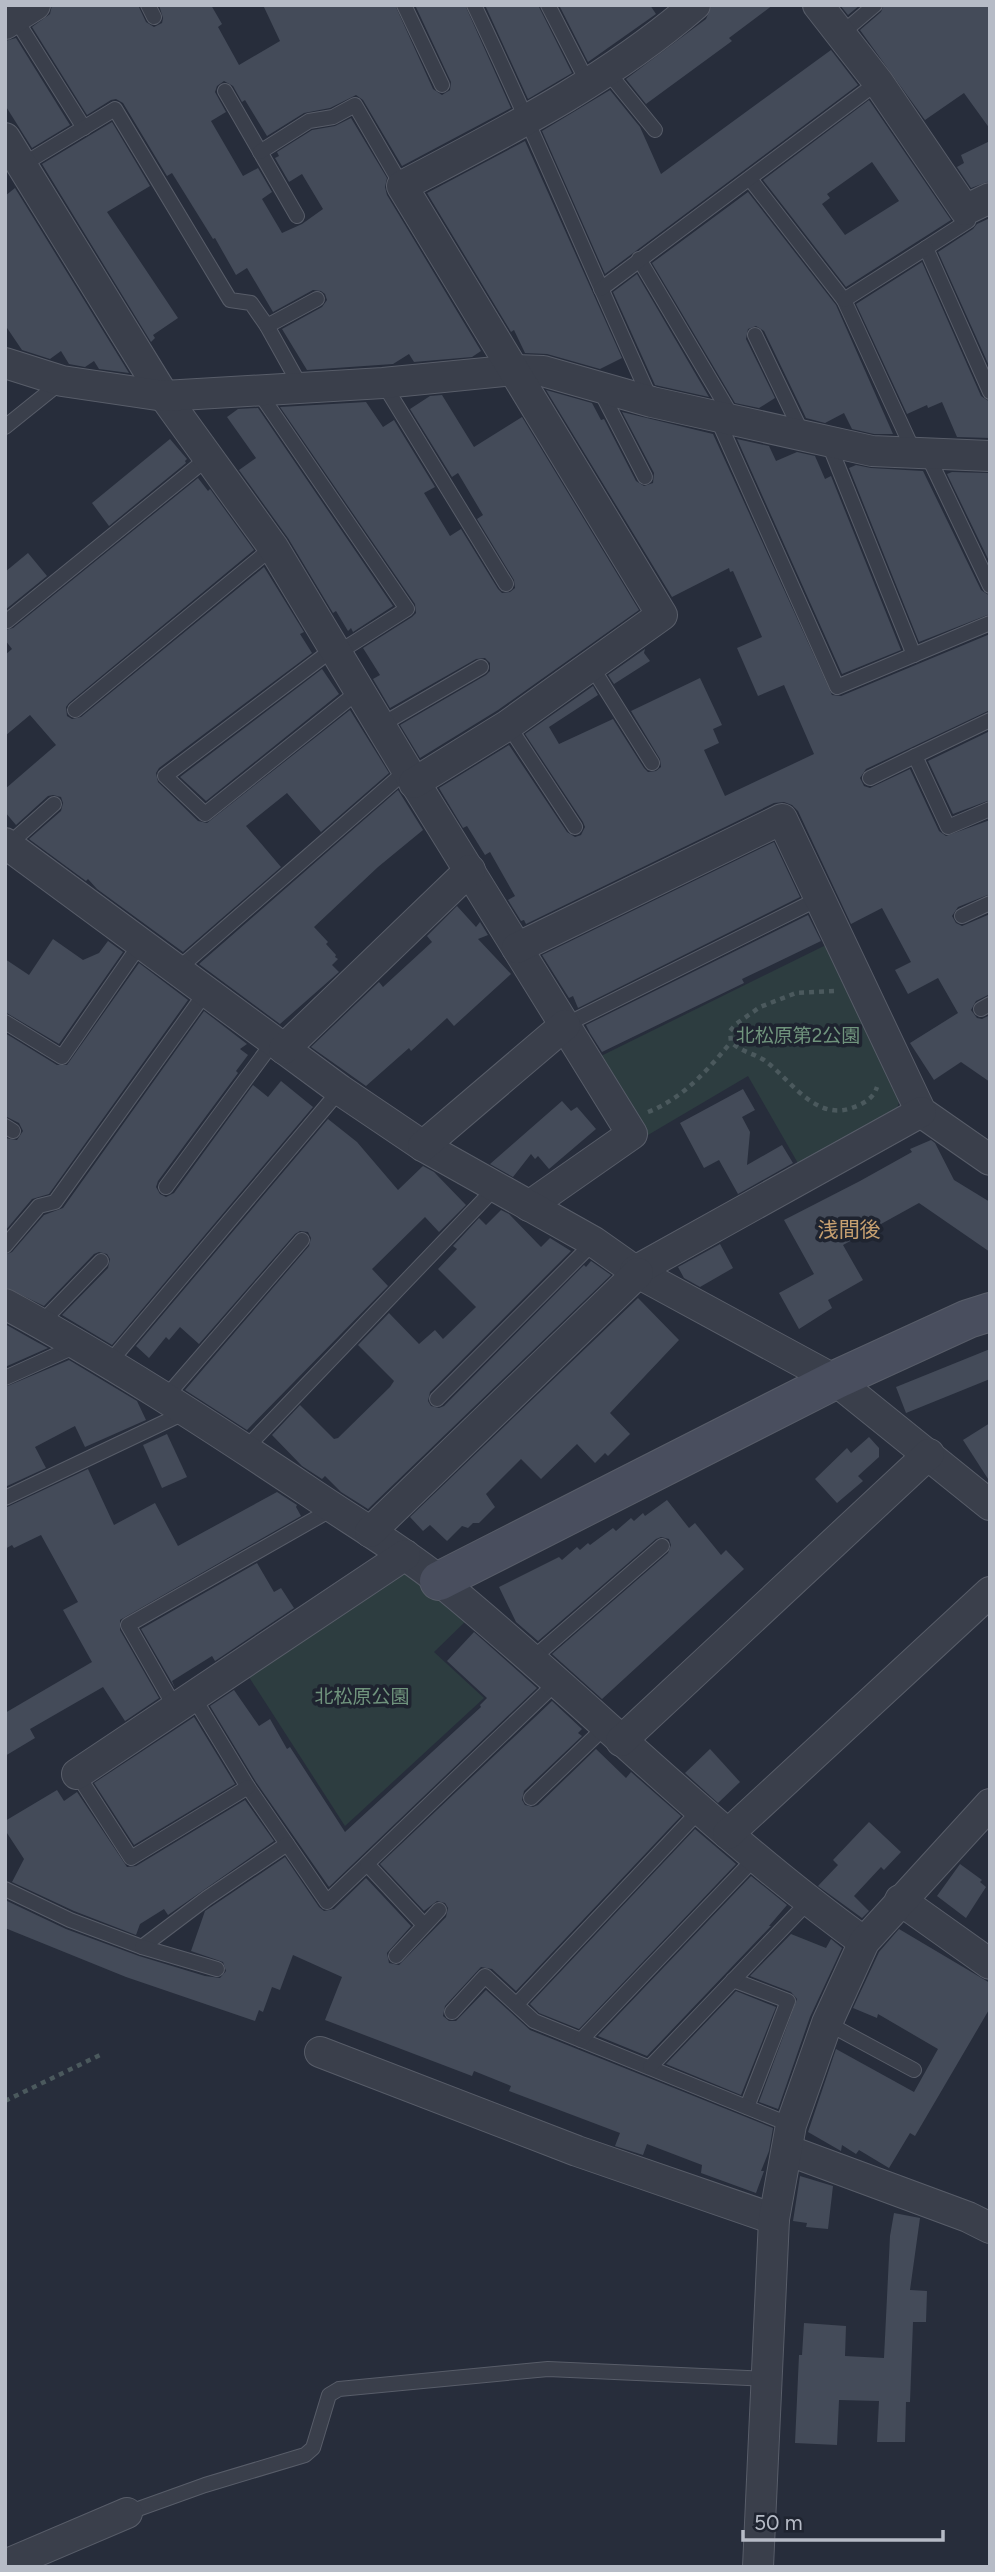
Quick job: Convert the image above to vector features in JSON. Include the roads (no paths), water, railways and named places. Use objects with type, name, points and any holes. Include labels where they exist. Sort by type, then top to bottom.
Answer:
[{"type":"street","points":[[818,5],[978,204]]},
{"type":"street","points":[[410,776],[508,725],[662,615],[402,186],[529,120],[598,78],[692,6]]},
{"type":"street","points":[[5,138],[164,396],[273,547],[410,776],[632,1135],[529,1206]]},
{"type":"street","points":[[6,363],[62,381],[164,396],[383,383],[515,370],[543,371],[652,402],[872,451],[990,456]]},
{"type":"street","points":[[517,948],[782,819],[920,1112],[990,1160]]},
{"type":"street","points":[[6,844],[340,1090],[423,1146],[594,1242],[637,1272],[835,1380],[990,1505]]},
{"type":"street","points":[[279,1045],[470,870]]},
{"type":"street","points":[[423,1146],[565,1024]]},
{"type":"street","points":[[370,1532],[637,1272],[920,1112]]},
{"type":"street","points":[[5,1304],[109,1363],[405,1555],[532,1659],[755,1858],[808,1902],[864,1941]]},
{"type":"street","points":[[439,1581],[835,1380],[968,1319],[990,1312]]},
{"type":"street","points":[[613,1734],[929,1454]]},
{"type":"street","points":[[77,1774],[405,1555]]},
{"type":"street","points":[[728,1834],[990,1592]]},
{"type":"street","points":[[758,2567],[774,2219],[789,2138],[827,2023],[864,1941],[990,1804]]},
{"type":"street","points":[[900,1899],[990,1964]]},
{"type":"street","points":[[320,2052],[577,2151],[774,2219]]},
{"type":"street","points":[[789,2138],[990,2228]]},
{"type":"street","points":[[5,2564],[127,2512]]},
{"type":"lane","points":[[404,5],[442,85]]},
{"type":"lane","points":[[474,5],[529,120],[652,402]]},
{"type":"lane","points":[[548,5],[598,78],[655,130]]},
{"type":"lane","points":[[841,34],[875,5]]},
{"type":"lane","points":[[18,16],[84,128]]},
{"type":"lane","points":[[601,289],[878,82]]},
{"type":"lane","points":[[225,91],[297,216]]},
{"type":"lane","points":[[260,152],[309,121],[332,117],[355,105],[402,186]]},
{"type":"lane","points":[[22,165],[115,109],[230,300],[251,303],[301,387]]},
{"type":"lane","points":[[750,179],[844,300],[990,586]]},
{"type":"lane","points":[[844,300],[968,221],[978,204]]},
{"type":"lane","points":[[926,248],[990,392]]},
{"type":"lane","points":[[639,259],[725,419],[837,687],[990,624]]},
{"type":"lane","points":[[267,326],[317,299]]},
{"type":"lane","points":[[755,335],[815,438],[914,655]]},
{"type":"lane","points":[[5,427],[62,381]]},
{"type":"lane","points":[[383,383],[506,584]]},
{"type":"lane","points":[[599,387],[645,477]]},
{"type":"lane","points":[[258,391],[407,609],[335,651],[165,776],[205,814],[360,690]]},
{"type":"lane","points":[[5,620],[209,457]]},
{"type":"lane","points":[[75,710],[273,547]]},
{"type":"lane","points":[[590,664],[652,763]]},
{"type":"lane","points":[[381,725],[481,667]]},
{"type":"lane","points":[[870,778],[990,720]]},
{"type":"lane","points":[[508,725],[575,827]]},
{"type":"lane","points":[[915,756],[948,827],[990,809]]},
{"type":"lane","points":[[178,969],[410,776]]},
{"type":"lane","points":[[6,844],[54,804]]},
{"type":"lane","points":[[565,1024],[820,898]]},
{"type":"lane","points":[[962,916],[990,903]]},
{"type":"lane","points":[[5,1022],[62,1056],[142,943]]},
{"type":"lane","points":[[5,1246],[39,1206],[55,1202],[206,992]]},
{"type":"lane","points":[[166,1187],[279,1045]]},
{"type":"lane","points":[[109,1363],[340,1090]]},
{"type":"lane","points":[[245,1449],[496,1187]]},
{"type":"lane","points":[[5,1498],[175,1406],[302,1240]]},
{"type":"lane","points":[[437,1399],[594,1242]]},
{"type":"lane","points":[[41,1323],[101,1261]]},
{"type":"lane","points":[[5,1378],[78,1345]]},
{"type":"lane","points":[[334,1508],[128,1625],[248,1787],[327,1902],[556,1683]]},
{"type":"lane","points":[[532,1659],[662,1546]]},
{"type":"lane","points":[[531,1798],[613,1734]]},
{"type":"lane","points":[[77,1774],[131,1858],[248,1787]]},
{"type":"lane","points":[[517,2004],[700,1810]]},
{"type":"lane","points":[[142,1947],[207,1898],[287,1844]]},
{"type":"lane","points":[[581,2040],[755,1858]]},
{"type":"lane","points":[[367,1864],[424,1925]]},
{"type":"lane","points":[[5,1889],[70,1920],[142,1947],[217,1969]]},
{"type":"lane","points":[[650,2067],[808,1902]]},
{"type":"lane","points":[[396,1956],[439,1910]]},
{"type":"lane","points":[[452,2012],[485,1976],[534,2021],[747,2107],[789,2138]]},
{"type":"lane","points":[[733,1980],[788,2001],[747,2107]]},
{"type":"lane","points":[[827,2023],[914,2070]]},
{"type":"lane","points":[[127,2512],[305,2455],[313,2448],[329,2395],[339,2389],[548,2369],[768,2379]]},
{"type":"district","name":"浅間後","points":[[849,1230]]},
{"type":"park label","name":"北松原第2公園","points":[[798,1035]]},
{"type":"park label","name":"北松原公園","points":[[362,1696]]}]
